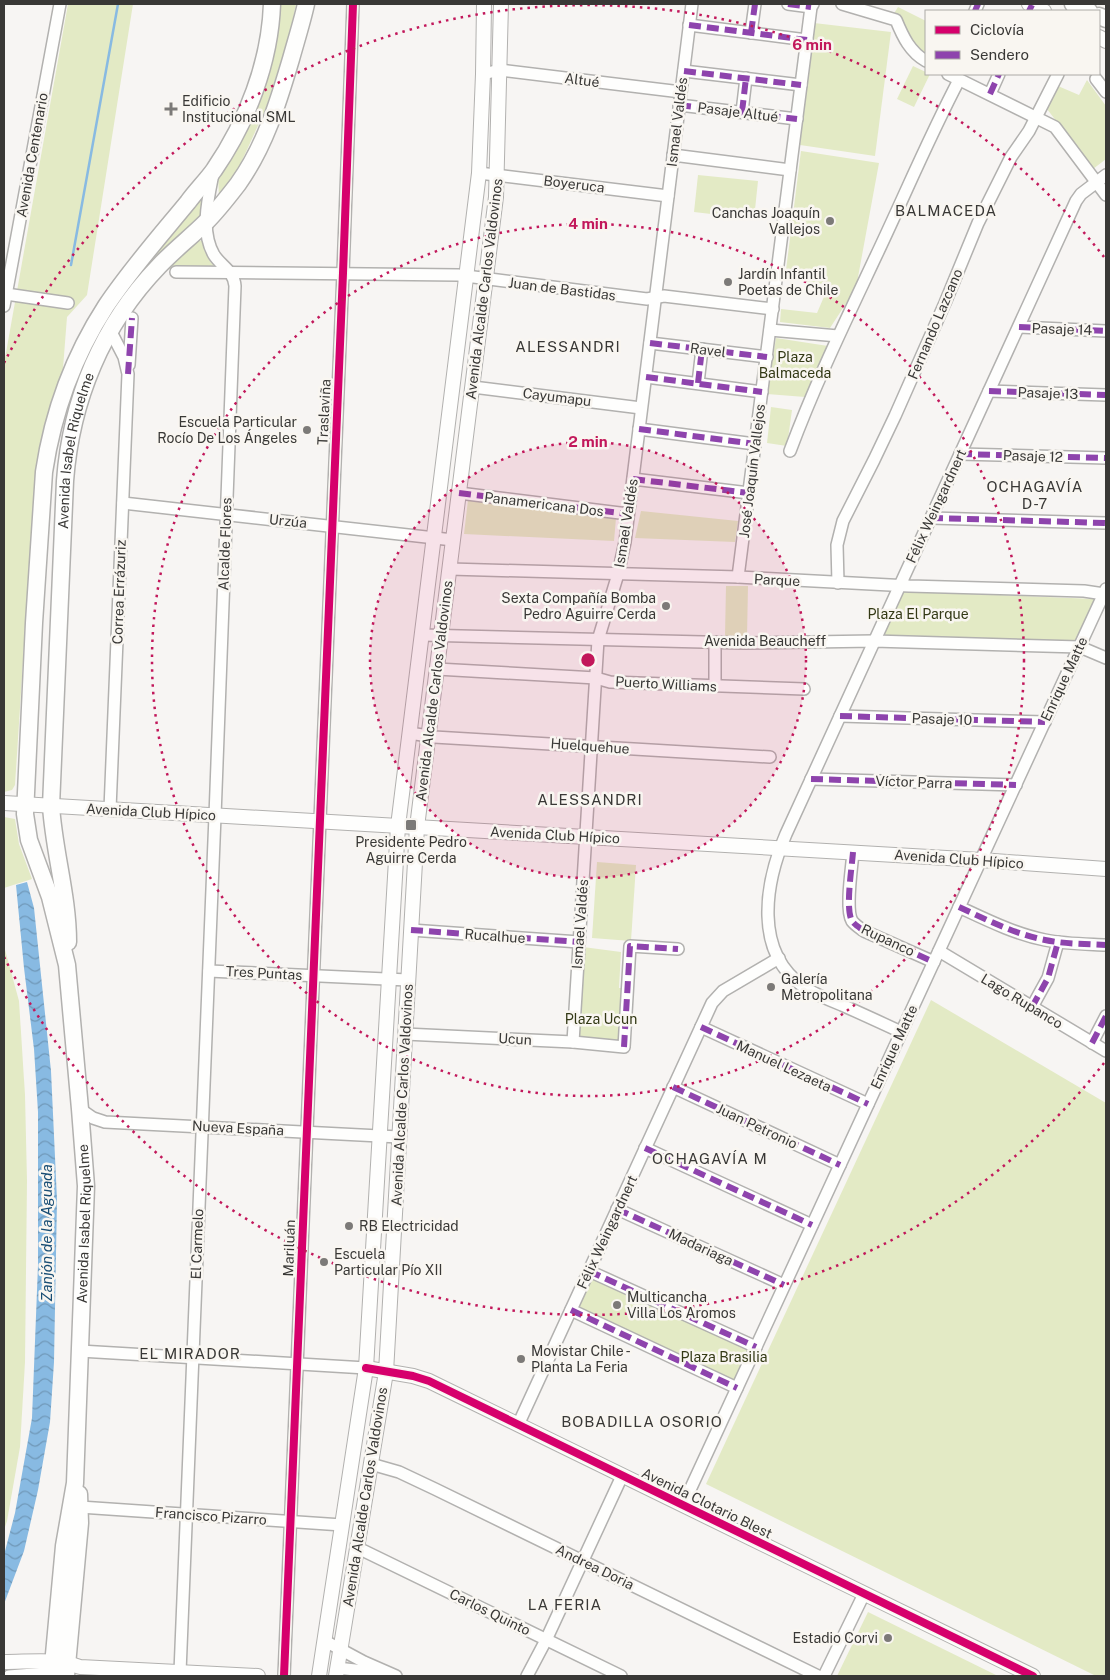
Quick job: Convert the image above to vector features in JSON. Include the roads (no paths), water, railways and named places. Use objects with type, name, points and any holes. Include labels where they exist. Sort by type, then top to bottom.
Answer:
[{"type":"highway","name":"Avenida Isabel Riquelme","points":[[66,964],[50,897],[29,840],[25,804],[42,494],[48,449],[59,406],[78,357],[107,306],[128,277],[214,171],[234,136],[254,90],[267,43],[272,4]]},
{"type":"highway","name":"Avenida Isabel Riquelme","points":[[63,1669],[64,1546],[75,1483],[86,1186],[66,964],[67,910],[56,850],[51,806],[66,463],[71,431],[80,397],[92,365],[110,330],[146,280],[168,256],[206,222],[239,182],[266,133],[279,100],[306,4]]},
{"type":"highway","points":[[1073,4],[1087,10]]},
{"type":"highway","name":"Avenida Isabel Riquelme","points":[[63,1669],[79,1544],[80,1507],[75,1483]]},
{"type":"main road","name":"Avenida Alcalde Carlos Valdovinos","points":[[319,1676],[366,1368],[398,826],[479,173],[484,4]]},
{"type":"main road","name":"Avenida Alcalde Carlos Valdovinos","points":[[337,1672],[386,1372],[417,827],[498,174],[501,4]]},
{"type":"main road","points":[[456,364],[475,366]]},
{"type":"main road","points":[[445,446],[465,450]]},
{"type":"main road","name":"Avenida Club Hípico","points":[[4,803],[853,852],[1106,869]]},
{"type":"main road","points":[[394,899],[402,904],[406,904],[410,903],[413,897]]},
{"type":"main road","points":[[393,913],[404,909],[409,912],[412,923]]},
{"type":"main road","points":[[385,1050],[395,1056],[402,1054],[404,1050]]},
{"type":"main road","points":[[384,1069],[391,1063],[395,1063],[403,1070]]},
{"type":"main road","points":[[382,1090],[392,1096],[402,1091]]},
{"type":"main road","points":[[381,1108],[392,1103],[401,1109]]},
{"type":"main road","points":[[372,1254],[392,1254]]},
{"type":"main road","points":[[368,1334],[387,1336]]},
{"type":"main road","name":"Avenida Clotario Blest","points":[[366,1368],[413,1376],[429,1381],[1033,1676]]},
{"type":"main road","points":[[355,1445],[372,1457]]},
{"type":"main road","points":[[342,1524],[361,1526]]},
{"type":"main road","points":[[331,1601],[348,1604]]},
{"type":"main road","points":[[4,1662],[63,1669],[258,1676]]},
{"type":"street","name":"Avenida Centenario","points":[[4,306],[60,4]]},
{"type":"street","name":"Traslaviña","points":[[320,822],[353,4]]},
{"type":"street","name":"Ismael Valdés","points":[[573,1042],[598,640],[624,548],[692,4]]},
{"type":"street","points":[[751,33],[755,4]]},
{"type":"street","points":[[788,4],[812,5]]},
{"type":"street","points":[[842,4],[896,20],[912,51],[925,60]]},
{"type":"street","name":"José Joaquín Vallejos","points":[[738,578],[790,170],[793,119],[801,85],[812,5]]},
{"type":"street","points":[[689,25],[807,40]]},
{"type":"street","name":"Altué","points":[[483,74],[500,70],[681,92]]},
{"type":"street","points":[[684,71],[801,85]]},
{"type":"street","points":[[950,75],[1055,127],[1101,179],[1106,195]]},
{"type":"street","points":[[990,94],[999,75]]},
{"type":"street","name":"Fernando Lazcano","points":[[838,583],[838,545],[843,521],[870,459],[945,303],[978,223],[1011,157],[1036,118],[1058,75]]},
{"type":"street","points":[[742,112],[746,78]]},
{"type":"street","points":[[1096,79],[1106,92]]},
{"type":"street","points":[[790,451],[806,408],[838,336],[877,255],[938,119],[959,80]]},
{"type":"street","name":"Pasaje Altué","points":[[679,104],[793,119]]},
{"type":"street","points":[[673,155],[790,170]]},
{"type":"street","points":[[214,171],[206,222],[208,239],[213,253],[231,273]]},
{"type":"street","name":"Boyeruca","points":[[479,173],[668,196]]},
{"type":"street","name":"Félix Weingardnert","points":[[901,1032],[810,990],[792,977],[778,958],[770,936],[767,909],[780,848],[1078,198],[1101,179]]},
{"type":"street","name":"Juan de Bastidas","points":[[176,272],[466,276],[647,299],[664,296],[773,309]]},
{"type":"street","name":"Alcalde Flores","points":[[215,816],[234,286],[234,278],[231,273]]},
{"type":"street","points":[[6,294],[68,303]]},
{"type":"street","name":"Correa Errázuriz","points":[[110,809],[132,318]]},
{"type":"street","name":"Pasaje 14","points":[[1019,327],[1106,331]]},
{"type":"street","name":"Correa Errázuriz","points":[[110,330],[124,357],[128,374]]},
{"type":"street","points":[[770,330],[838,336]]},
{"type":"street","name":"Ravel","points":[[650,343],[766,357]]},
{"type":"street","points":[[698,383],[702,349]]},
{"type":"street","points":[[646,376],[762,392]]},
{"type":"street","name":"Cayumapu","points":[[472,387],[642,408]]},
{"type":"street","name":"Pasaje 13","points":[[989,391],[1106,395]]},
{"type":"street","points":[[639,429],[755,444]]},
{"type":"street","name":"Pasaje 12","points":[[960,454],[1106,458]]},
{"type":"street","points":[[633,480],[749,493]]},
{"type":"street","name":"Panamericana Dos","points":[[459,493],[628,514]]},
{"type":"street","name":"Urzúa","points":[[123,503],[453,540]]},
{"type":"street","points":[[931,518],[1106,523]]},
{"type":"street","name":"Parque","points":[[450,569],[1105,592]]},
{"type":"street","name":"Enrique Matte","points":[[683,1505],[1105,592]]},
{"type":"street","name":"Avenida Beaucheff","points":[[422,635],[715,642],[874,641],[1080,647],[1106,658]]},
{"type":"street","points":[[715,642],[715,686]]},
{"type":"street","name":"Puerto Williams","points":[[437,669],[596,678],[610,682],[804,690]]},
{"type":"street","name":"Pasaje 10","points":[[840,716],[1045,722]]},
{"type":"street","name":"Huelquehue","points":[[410,733],[429,736],[770,757]]},
{"type":"street","name":"Víctor Parra","points":[[811,779],[1016,785]]},
{"type":"street","name":"El Carmelo","points":[[180,1672],[215,816]]},
{"type":"street","name":"Mariluán","points":[[284,1676],[320,822]]},
{"type":"street","name":"Rupanco","points":[[853,852],[849,910],[851,920],[864,931],[936,956]]},
{"type":"street","points":[[959,907],[1023,935],[1058,942],[1106,945]]},
{"type":"street","name":"Rucalhue","points":[[412,923],[579,942]]},
{"type":"street","points":[[1032,1007],[1050,973],[1058,942]]},
{"type":"street","name":"Ucun","points":[[405,1034],[573,1042],[624,1047],[630,946],[678,949]]},
{"type":"street","name":"Lago Rupanco","points":[[936,956],[1032,1007],[1106,1051]]},
{"type":"street","name":"Félix Weingardnert","points":[[518,1425],[712,1003],[718,995],[778,958]]},
{"type":"street","name":"Tres Puntas","points":[[209,971],[408,980]]},
{"type":"street","points":[[1092,1042],[1106,1016]]},
{"type":"street","name":"Manuel Lezaeta","points":[[701,1027],[868,1104]]},
{"type":"street","name":"Juan Petronio","points":[[673,1087],[840,1165]]},
{"type":"street","name":"Nueva España","points":[[80,1109],[93,1118],[105,1122],[399,1137]]},
{"type":"street","points":[[645,1148],[812,1225]]},
{"type":"street","name":"Madariaga","points":[[617,1209],[784,1285]]},
{"type":"street","points":[[589,1271],[756,1348]]},
{"type":"street","points":[[571,1310],[737,1388]]},
{"type":"street","points":[[80,1350],[366,1368]]},
{"type":"street","name":"Andrea Doria","points":[[372,1457],[399,1472],[818,1676]]},
{"type":"street","points":[[527,1676],[546,1640],[622,1476]]},
{"type":"street","name":"Francisco Pizarro","points":[[80,1507],[342,1524]]},
{"type":"street","name":"Carlos Quinto","points":[[358,1548],[621,1676]]},
{"type":"street","points":[[824,1676],[864,1594]]},
{"type":"street","points":[[325,1641],[394,1675]]},
{"type":"street","points":[[10,1676],[63,1669]]},
{"type":"street","points":[[337,1672],[394,1675]]},
{"type":"water","name":"Zanjón de la Aguada","points":[[27,882],[34,908],[51,1071],[57,1200],[54,1362],[50,1422],[38,1490],[24,1551],[4,1604],[4,1555],[15,1513],[32,1418],[38,1265],[38,1112],[34,1049],[16,885]]},
{"type":"waterway","points":[[71,265],[118,4]]},
{"type":"place","name":"Edificio Institucional SML","points":[[171,109]]},
{"type":"place","name":"Canchas Joaquín Vallejos","points":[[830,221]]},
{"type":"place","name":"Jardín Infantil Poetas de Chile","points":[[728,282]]},
{"type":"place","name":"Escuela Particular Rocío De Los Ángeles","points":[[307,430]]},
{"type":"place","name":"Sexta Compañía Bomba Pedro Aguirre Cerda","points":[[666,606]]},
{"type":"place","name":"Presidente Pedro Aguirre Cerda","points":[[411,825]]},
{"type":"place","name":"Galería Metropolitana","points":[[771,987]]},
{"type":"place","name":"RB Electricidad","points":[[349,1226]]},
{"type":"place","name":"Escuela Particular Pío XII","points":[[324,1262]]},
{"type":"place","name":"Multicancha Villa Los Aromos","points":[[617,1305]]},
{"type":"place","name":"Movistar Chile - Planta La Feria","points":[[521,1359]]},
{"type":"place","name":"Estadio Corvi","points":[[888,1638]]},
{"type":"district","name":"BALMACEDA","points":[[946,211]]},
{"type":"district","name":"ALESSANDRI","points":[[568,347]]},
{"type":"district","name":"OCHAGAVÍA D-7","points":[[1035,496]]},
{"type":"district","name":"ALESSANDRI","points":[[590,800]]},
{"type":"district","name":"OCHAGAVÍA M","points":[[710,1159]]},
{"type":"district","name":"EL MIRADOR","points":[[190,1354]]},
{"type":"district","name":"BOBADILLA OSORIO","points":[[642,1422]]},
{"type":"district","name":"LA FERIA","points":[[565,1605]]},
{"type":"park label","name":"Plaza Balmaceda","points":[[795,366]]},
{"type":"park label","name":"Plaza El Parque","points":[[918,614]]},
{"type":"park label","name":"Plaza Ucun","points":[[601,1019]]},
{"type":"park label","name":"Plaza Brasilia","points":[[724,1357]]}]
